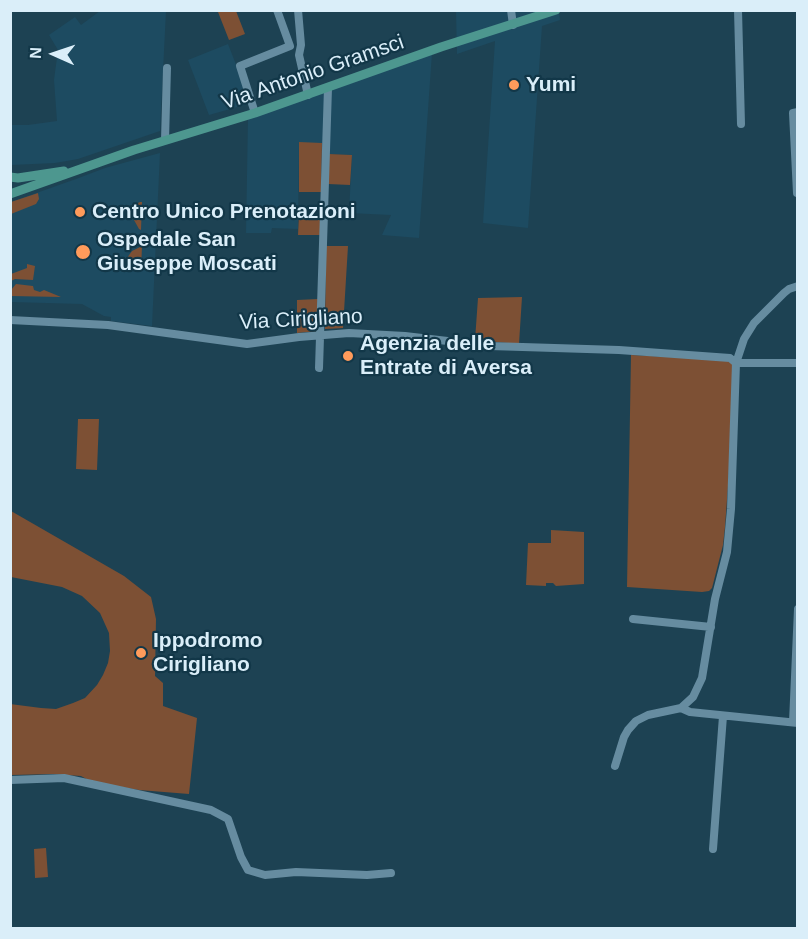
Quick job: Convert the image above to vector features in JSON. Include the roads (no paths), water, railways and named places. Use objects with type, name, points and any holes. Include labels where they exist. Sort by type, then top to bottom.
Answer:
[{"type":"main road","name":"Via Antonio Gramsci","points":[[15,192],[556,10]]},
{"type":"main road","name":"Via Antonio Gramsci","points":[[14,178],[81,168]]},
{"type":"main road","name":"Via Antonio Gramsci","points":[[14,178],[21,182],[22,186],[15,192]]},
{"type":"street","points":[[255,113],[240,66],[290,46],[277,10]]},
{"type":"street","points":[[298,10],[301,45],[299,55],[308,95]]},
{"type":"street","points":[[511,10],[513,25]]},
{"type":"street","points":[[738,10],[741,124]]},
{"type":"street","points":[[165,140],[167,68]]},
{"type":"street","points":[[319,368],[328,88]]},
{"type":"street","points":[[798,112],[793,112],[798,193]]},
{"type":"street","points":[[615,766],[624,737],[636,721],[648,715],[681,708],[693,697],[702,678],[715,599],[726,552],[731,509],[736,363],[744,339],[754,323],[784,293],[798,286]]},
{"type":"street","name":"Via Cirigliano","points":[[10,320],[108,325],[247,344],[349,333],[405,336],[490,346],[619,350],[730,358],[736,363],[798,363]]},
{"type":"street","points":[[681,708],[690,712],[795,722],[798,609]]},
{"type":"street","points":[[633,619],[711,627]]},
{"type":"street","points":[[713,849],[723,716]]},
{"type":"street","points":[[10,780],[64,778],[211,810],[228,819],[241,857],[249,870],[265,875],[296,872],[367,875],[391,873]]},
{"type":"place","name":"Yumi","points":[[514,85]]},
{"type":"place","name":"Centro Unico Prenotazioni","points":[[80,212]]},
{"type":"place","name":"Ospedale San Giuseppe Moscati","points":[[83,252]]},
{"type":"place","name":"Agenzia delle Entrate di Aversa","points":[[348,356]]},
{"type":"place","name":"Ippodromo Cirigliano","points":[[141,653]]}]
